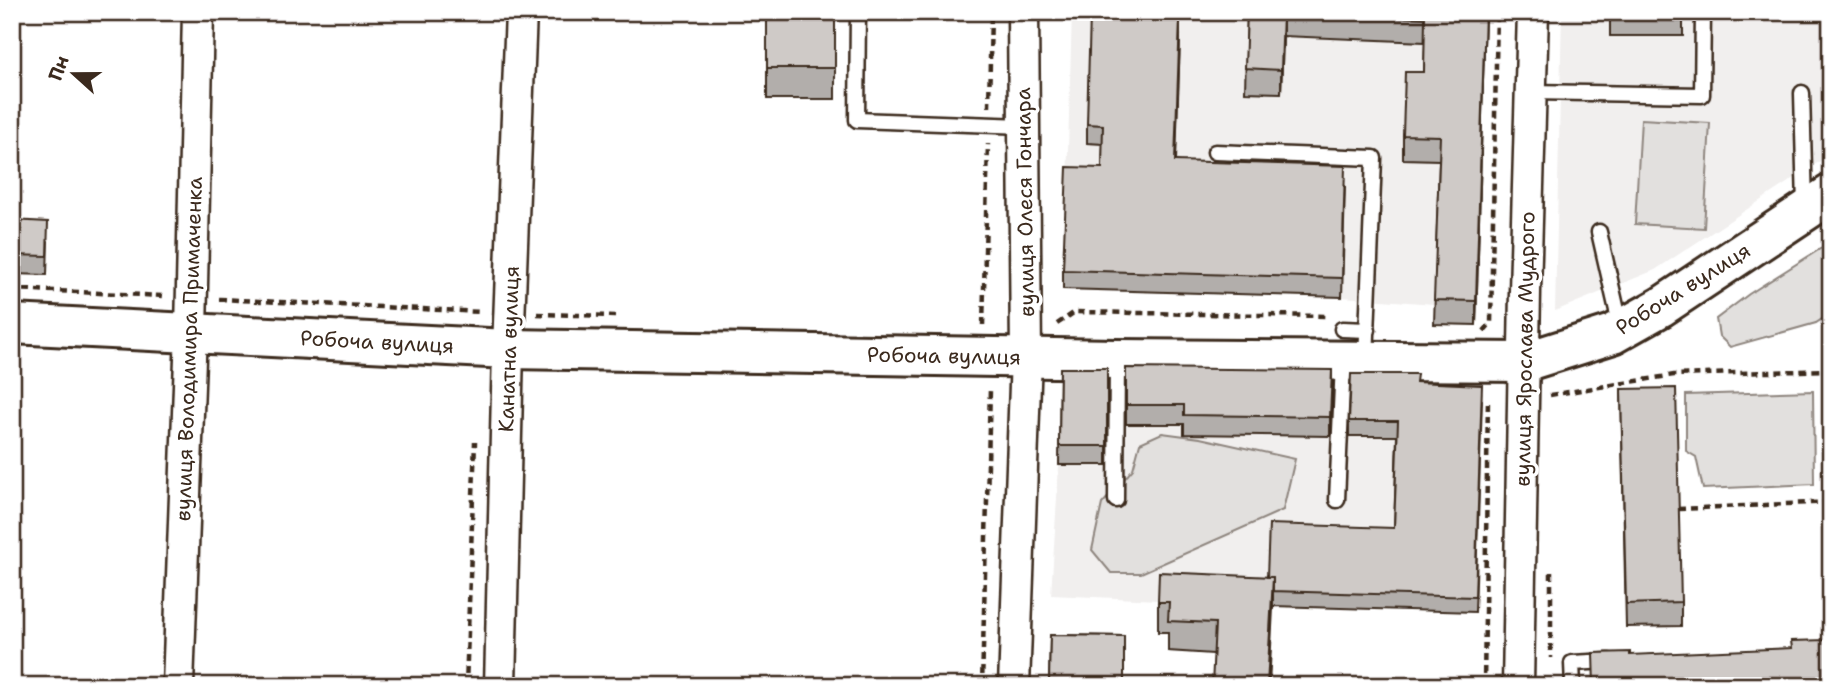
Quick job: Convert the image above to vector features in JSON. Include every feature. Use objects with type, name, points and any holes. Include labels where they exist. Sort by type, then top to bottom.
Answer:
[{"type":"street","name":"вулиця Володимира Примаченка","points":[[178,686],[191,331],[198,12]]},
{"type":"street","name":"Канатна вулиця","points":[[500,686],[508,349],[521,12]]},
{"type":"street","name":"вулиця Олеся Гончара","points":[[1014,686],[1026,341],[1023,12]]},
{"type":"street","name":"вулиця Ярослава Мудрого","points":[[1518,686],[1533,12]]},
{"type":"street","name":"Робоча вулиця","points":[[12,324],[508,349],[1026,341],[1117,359],[1357,341],[1524,362],[1621,329],[1661,307],[1818,203]]},
{"type":"lane","points":[[858,12],[857,120],[1024,126]]},
{"type":"lane","points":[[1531,92],[1702,94],[1703,12]]},
{"type":"lane","points":[[1802,93],[1818,203]]},
{"type":"lane","points":[[1214,152],[1374,158],[1357,341],[1337,500]]},
{"type":"lane","points":[[1599,232],[1621,329]]},
{"type":"lane","points":[[1116,500],[1117,359]]},
{"type":"lane","points":[[1573,686],[1572,663],[1627,661]]},
{"type":"path","points":[[983,325],[991,12]]},
{"type":"path","points":[[1481,334],[1491,323],[1497,12]]},
{"type":"path","points":[[1026,341],[1054,327],[1075,312],[1354,317],[1357,341]]},
{"type":"path","points":[[1550,395],[1674,375],[1831,370]]},
{"type":"path","points":[[982,686],[990,384]]},
{"type":"path","points":[[1484,686],[1488,398]]},
{"type":"path","points":[[466,686],[475,436]]},
{"type":"path","points":[[1678,509],[1831,502]]},
{"type":"shaded area","points":[[1072,12],[1486,12],[1476,325],[1434,324],[1434,304],[1342,297],[1064,289]]},
{"type":"shaded area","points":[[1562,12],[1831,12],[1831,154],[1655,270],[1555,311]]},
{"type":"shaded area","points":[[1641,119],[1710,123],[1704,228],[1635,224]]},
{"type":"shaded area","points":[[1831,242],[1831,313],[1816,323],[1730,347],[1719,336],[1716,319],[1749,294]]},
{"type":"shaded area","points":[[1060,387],[1417,389],[1394,543],[1266,605],[1051,595],[1059,465]]},
{"type":"shaded area","points":[[1813,391],[1814,484],[1703,489],[1696,457],[1686,451],[1686,395]]},
{"type":"shaded area","points":[[1162,433],[1200,438],[1295,459],[1283,510],[1141,573],[1111,573],[1092,550],[1102,504],[1133,469],[1140,443]]},
{"type":"building","points":[[767,12],[835,12],[835,68],[767,68]]},
{"type":"building","points":[[1247,12],[1485,12],[1476,301],[1434,300],[1440,136],[1403,135],[1405,72],[1424,72],[1425,18],[1283,13],[1281,70],[1245,68]]},
{"type":"building","points":[[1090,15],[1180,18],[1175,161],[1345,166],[1342,278],[1063,270],[1067,167],[1102,168],[1103,125],[1087,124]]},
{"type":"building","points":[[12,185],[14,185],[12,220]]},
{"type":"building","points":[[12,220],[48,222],[47,256],[12,255]]},
{"type":"building","points":[[1060,368],[1107,368],[1107,446],[1059,446]]},
{"type":"building","points":[[1126,368],[1332,370],[1330,417],[1184,415],[1184,405],[1126,405]]},
{"type":"building","points":[[1351,374],[1417,374],[1416,382],[1482,385],[1475,597],[1273,591],[1273,577],[1267,577],[1269,524],[1394,528],[1398,421],[1349,421]]},
{"type":"building","points":[[1676,388],[1681,602],[1626,604],[1621,389]]},
{"type":"building","points":[[1159,572],[1273,577],[1267,686],[1212,686],[1215,623],[1168,621],[1169,602],[1158,602]]},
{"type":"building","points":[[1050,635],[1124,636],[1124,682],[1049,681]]},
{"type":"building","points":[[1827,640],[1829,686],[1594,686],[1593,653],[1630,652],[1630,655],[1792,648],[1791,641]]},
{"type":"building","points":[[407,682],[452,683],[452,686],[407,686]]}]
